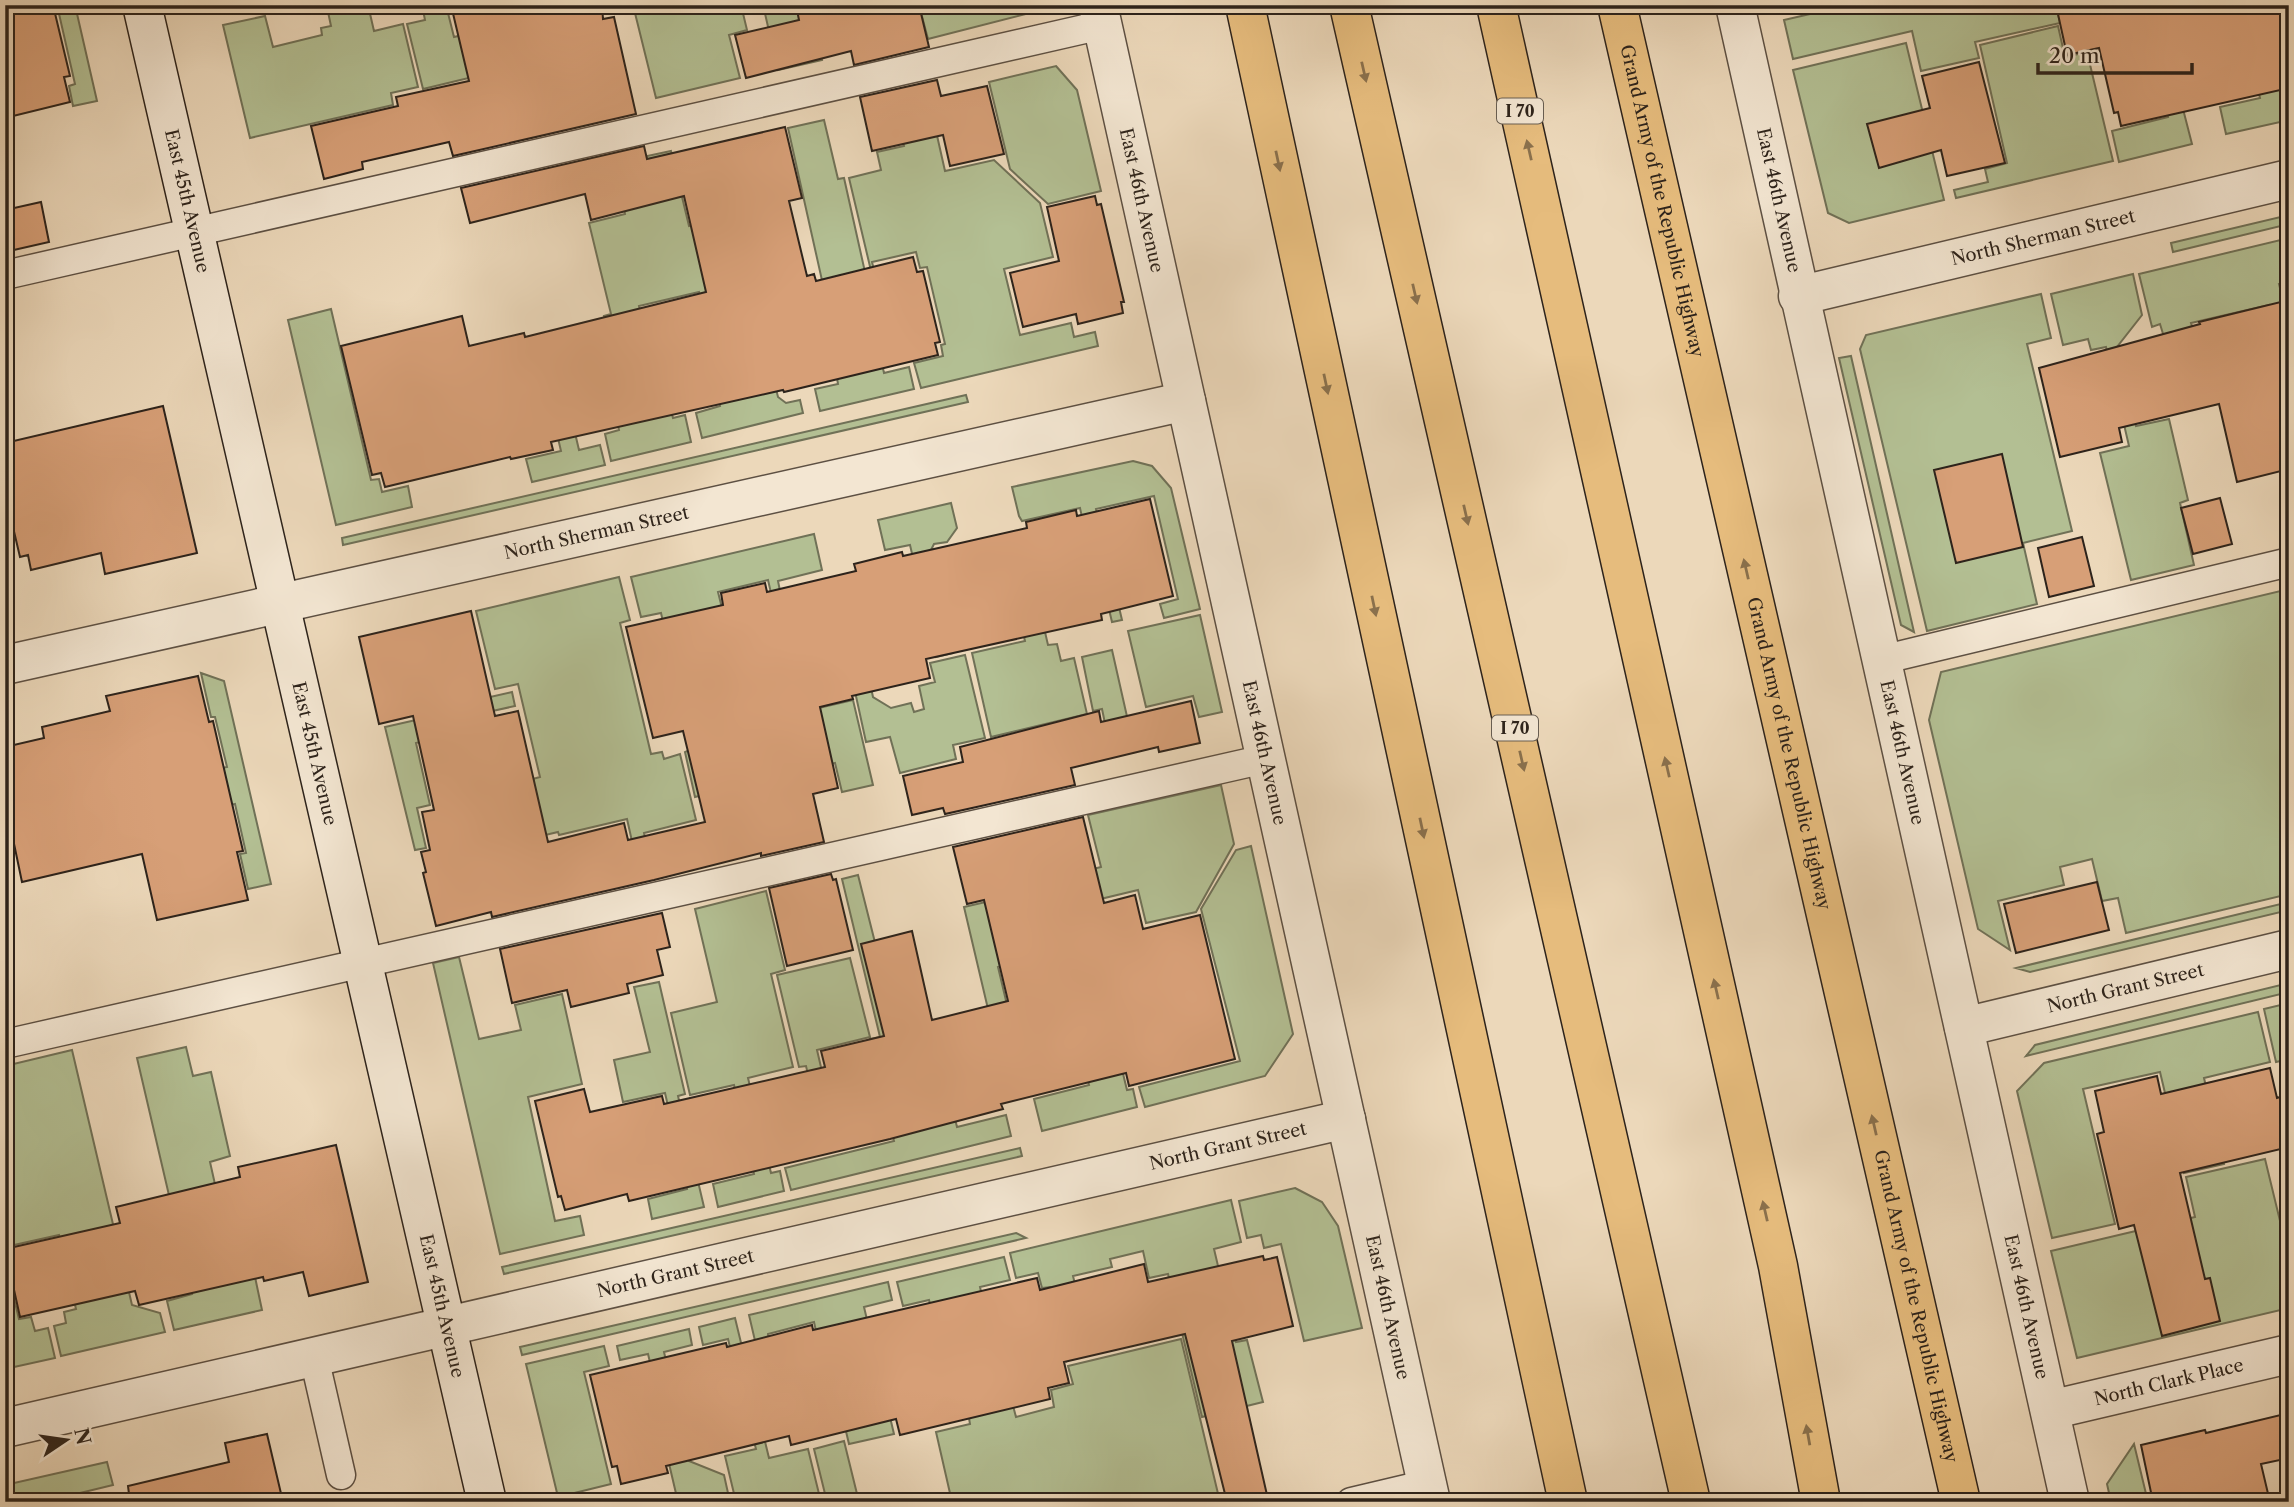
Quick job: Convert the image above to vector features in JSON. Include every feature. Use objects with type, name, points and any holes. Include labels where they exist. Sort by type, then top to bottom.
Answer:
[{"type":"highway","points":[[1227,5],[1263,95]]},
{"type":"highway","points":[[1245,5],[1568,1502]]},
{"type":"highway","name":"I 70","points":[[1349,5],[1691,1502]]},
{"type":"highway","name":"I 70","points":[[1496,5],[1778,1266],[1821,1502]]},
{"type":"highway","name":"Grand Army of the Republic Highway","points":[[1617,5],[1961,1502]]},
{"type":"highway","points":[[1625,5],[1634,84]]},
{"type":"highway","points":[[1680,1451],[1704,1502]]},
{"type":"street","name":"East 45th Avenue","points":[[142,5],[487,1502]]},
{"type":"street","name":"East 46th Avenue","points":[[1735,5],[2070,1502]]},
{"type":"street","name":"East 46th Avenue","points":[[1100,15],[1429,1493]]},
{"type":"street","name":"North Sherman Street","points":[[1798,296],[2289,179]]},
{"type":"street","name":"North Sherman Street","points":[[5,665],[1186,401]]},
{"type":"street","name":"North Grant Street","points":[[1964,1027],[2289,949]]},
{"type":"street","name":"North Grant Street","points":[[5,1428],[1346,1119]]},
{"type":"street","name":"North Clark Place","points":[[2050,1410],[2289,1354]]},
{"type":"lane","points":[[5,275],[1100,15]]},
{"type":"lane","points":[[1881,660],[2289,562]]},
{"type":"lane","points":[[5,1044],[1265,759]]},
{"type":"lane","points":[[314,1357],[341,1475]]},
{"type":"lane","points":[[1351,1502],[1429,1493]]},
{"type":"green space","points":[[57,5],[75,5],[97,101],[73,106],[69,86],[75,84]]},
{"type":"green space","points":[[368,5],[374,31],[403,24],[418,87],[391,93],[393,105],[250,138],[223,25],[265,16],[273,47],[322,35],[321,28],[331,26],[327,7]]},
{"type":"green space","points":[[422,5],[446,5],[454,37],[521,21],[531,63],[423,89],[407,24],[425,20]]},
{"type":"green space","points":[[633,5],[741,5],[747,30],[729,35],[740,78],[656,98]]},
{"type":"green space","points":[[763,5],[814,5],[809,8],[822,60],[778,70]]},
{"type":"green space","points":[[919,5],[1061,5],[928,39]]},
{"type":"green space","points":[[1849,5],[2056,5],[2060,23],[1975,42],[1979,58],[1921,71],[1912,31],[1793,59],[1784,20]]},
{"type":"green space","points":[[2259,5],[2280,91],[2289,89],[2289,120],[2226,134],[2220,107],[2260,98],[2239,10]]},
{"type":"green space","points":[[2058,26],[2065,57],[2087,52],[2113,161],[1956,198],[1954,190],[1988,182],[1985,169],[2007,163],[1980,45]]},
{"type":"green space","points":[[1906,43],[1944,200],[1849,223],[1828,213],[1793,70]]},
{"type":"green space","points":[[1056,66],[1077,90],[1101,191],[1048,204],[1010,169],[989,82]]},
{"type":"green space","points":[[2174,74],[2192,144],[2119,162],[2112,131],[2168,117],[2165,105]]},
{"type":"green space","points":[[929,100],[945,171],[994,160],[1040,203],[1053,257],[1004,269],[1020,335],[1071,323],[1074,337],[1095,332],[1098,346],[921,388],[914,363],[943,356],[941,345],[945,344],[927,267],[920,268],[916,252],[872,262],[875,274],[872,275],[849,178],[881,170],[877,152],[904,146],[895,107]]},
{"type":"green space","points":[[824,120],[838,179],[844,178],[884,373],[909,367],[914,389],[820,411],[815,389],[838,384],[836,372],[842,370],[788,128]]},
{"type":"green space","points":[[671,151],[689,226],[750,211],[755,304],[778,397],[786,403],[800,400],[803,413],[702,438],[696,413],[720,406],[718,396],[723,394],[699,292],[639,306],[663,410],[670,408],[673,418],[685,415],[691,442],[611,461],[605,434],[619,430],[616,416],[628,412],[604,316],[611,314],[589,223],[625,214],[633,159]]},
{"type":"green space","points":[[2289,215],[2289,224],[2173,252],[2171,243]]},
{"type":"green space","points":[[2289,238],[2289,281],[2279,284],[2289,324],[2289,387],[2269,305],[2191,323],[2193,329],[2164,337],[2160,324],[2152,327],[2139,274]]},
{"type":"green space","points":[[2133,274],[2142,315],[2117,347],[2136,426],[2169,419],[2188,500],[2180,503],[2194,565],[2131,580],[2100,453],[2129,446],[2106,347],[2091,350],[2088,339],[2063,345],[2051,294]]},
{"type":"green space","points":[[2041,294],[2051,338],[2027,344],[2072,531],[2023,543],[2037,604],[1927,631],[1860,349],[1866,335]]},
{"type":"green space","points":[[331,309],[371,480],[379,479],[382,492],[408,486],[412,507],[336,525],[288,320]]},
{"type":"green space","points":[[552,335],[579,450],[600,445],[605,465],[532,482],[526,459],[561,451],[535,339]]},
{"type":"green space","points":[[1851,356],[1914,632],[1901,625],[1839,358]]},
{"type":"green space","points":[[966,395],[968,402],[343,545],[342,538]]},
{"type":"green space","points":[[1133,461],[1152,466],[1171,488],[1200,609],[1164,618],[1160,604],[1178,599],[1154,496],[1096,509],[1122,620],[1112,622],[1088,520],[1083,522],[1080,508],[1022,521],[1019,516],[1012,487]]},
{"type":"green space","points":[[951,503],[957,528],[947,542],[934,544],[930,552],[953,653],[936,657],[910,545],[885,550],[878,520]]},
{"type":"green space","points":[[814,534],[822,570],[778,581],[780,591],[771,593],[768,580],[718,592],[722,608],[736,787],[695,797],[685,752],[692,749],[661,613],[641,617],[631,577]]},
{"type":"green space","points":[[1030,567],[1048,645],[1057,644],[1061,661],[1074,658],[1087,714],[991,737],[972,653],[1025,641],[1009,572]]},
{"type":"green space","points":[[619,577],[630,620],[620,623],[651,754],[662,752],[664,759],[680,754],[696,820],[644,833],[653,873],[640,877],[627,819],[507,844],[518,783],[540,777],[518,684],[495,689],[476,611]]},
{"type":"green space","points":[[2289,589],[2289,894],[2126,933],[2118,898],[2102,901],[2092,859],[2060,867],[2064,885],[1998,901],[2010,950],[1978,929],[1929,720],[1941,672]]},
{"type":"green space","points":[[1200,615],[1222,712],[1199,717],[1193,696],[1146,707],[1128,631]]},
{"type":"green space","points":[[1112,650],[1135,752],[1112,757],[1102,709],[1093,711],[1082,657]]},
{"type":"green space","points":[[965,655],[985,738],[953,745],[956,759],[900,773],[890,737],[866,742],[854,687],[870,683],[873,697],[891,708],[911,703],[914,712],[924,709],[919,686],[935,682],[930,663]]},
{"type":"green space","points":[[201,673],[224,681],[271,884],[248,889],[240,854],[246,853],[235,804],[230,805],[222,768],[227,767]]},
{"type":"green space","points":[[512,692],[515,706],[488,712],[491,726],[416,743],[430,805],[417,808],[426,848],[415,850],[385,727],[469,708],[468,702]]},
{"type":"green space","points":[[853,700],[873,785],[842,792],[835,763],[813,768],[810,710]]},
{"type":"green space","points":[[1221,785],[1234,844],[1196,912],[1146,923],[1138,890],[1088,902],[1081,872],[1101,867],[1088,815]]},
{"type":"green space","points":[[1251,846],[1293,1034],[1265,1076],[1145,1107],[1139,1087],[1240,1061],[1201,909],[1236,850]]},
{"type":"green space","points":[[1074,872],[1127,1090],[1133,1089],[1137,1107],[1042,1131],[1034,1099],[1089,1085]]},
{"type":"green space","points":[[858,875],[890,1002],[927,1005],[957,1127],[1006,1115],[1011,1136],[791,1190],[785,1168],[894,1141],[870,1039],[880,1037],[842,879]]},
{"type":"green space","points":[[766,891],[785,970],[771,974],[793,1067],[748,1078],[771,1173],[780,1171],[784,1191],[718,1207],[713,1184],[754,1174],[734,1085],[690,1095],[671,1013],[717,1002],[695,909]]},
{"type":"green space","points":[[1016,895],[1031,959],[998,967],[1023,1072],[1004,1077],[964,907]]},
{"type":"green space","points":[[2289,902],[2289,910],[2030,972],[2016,968]]},
{"type":"green space","points":[[459,957],[479,1039],[521,1030],[515,1005],[562,994],[582,1084],[528,1097],[555,1221],[580,1216],[584,1235],[500,1254],[433,963]]},
{"type":"green space","points":[[850,958],[870,1037],[817,1050],[840,1149],[827,1153],[806,1066],[799,1067],[777,975]]},
{"type":"green space","points":[[659,982],[685,1094],[678,1096],[704,1207],[652,1219],[648,1199],[687,1189],[665,1093],[623,1102],[614,1060],[650,1052],[634,987]]},
{"type":"green space","points":[[2289,983],[2289,992],[2026,1056],[2035,1045]]},
{"type":"green space","points":[[2289,1003],[2289,1059],[2276,1062],[2264,1009]]},
{"type":"green space","points":[[2258,1012],[2270,1062],[2204,1078],[2224,1164],[2184,1173],[2160,1072],[2083,1089],[2115,1224],[2052,1238],[2017,1091],[2044,1063]]},
{"type":"green space","points":[[186,1047],[193,1076],[211,1072],[230,1156],[210,1162],[227,1238],[255,1277],[262,1310],[174,1330],[167,1301],[192,1294],[137,1058]]},
{"type":"green space","points":[[72,1050],[132,1305],[160,1313],[165,1332],[61,1356],[54,1326],[66,1323],[64,1312],[76,1309],[59,1235],[5,1247],[5,1066]]},
{"type":"green space","points":[[1020,1148],[1022,1156],[504,1274],[502,1267]]},
{"type":"green space","points":[[2265,1159],[2289,1258],[2289,1308],[2077,1358],[2051,1251],[2195,1217],[2186,1177]]},
{"type":"green space","points":[[1295,1188],[1322,1202],[1338,1226],[1362,1328],[1304,1341],[1281,1244],[1264,1248],[1261,1235],[1247,1238],[1239,1201]]},
{"type":"green space","points":[[1231,1200],[1241,1242],[1214,1249],[1236,1342],[1247,1340],[1263,1402],[1202,1417],[1168,1274],[1149,1278],[1143,1251],[1110,1259],[1112,1267],[1073,1276],[1084,1321],[1067,1360],[1050,1287],[1042,1288],[1038,1273],[1016,1278],[1010,1253]]},
{"type":"green space","points":[[1016,1233],[1026,1238],[522,1355],[520,1347]]},
{"type":"green space","points":[[1004,1257],[1010,1280],[980,1287],[983,1300],[932,1312],[929,1300],[903,1306],[897,1282]]},
{"type":"green space","points":[[5,1261],[19,1319],[31,1317],[35,1331],[48,1328],[55,1358],[5,1369]]},
{"type":"green space","points":[[888,1282],[892,1300],[864,1307],[894,1434],[849,1444],[822,1330],[816,1331],[814,1322],[768,1334],[777,1435],[749,1315]]},
{"type":"green space","points":[[735,1318],[769,1458],[808,1449],[821,1502],[736,1502],[725,1456],[756,1449],[728,1339],[703,1345],[699,1327]]},
{"type":"green space","points":[[689,1329],[692,1345],[664,1352],[689,1461],[724,1475],[730,1502],[678,1502],[667,1455],[672,1454],[648,1354],[620,1360],[617,1346]]},
{"type":"green space","points":[[1181,1339],[1220,1502],[1019,1502],[1018,1498],[1001,1502],[952,1502],[936,1432],[970,1424],[968,1412],[1012,1402],[1016,1417],[1054,1407],[1051,1390],[1073,1384],[1068,1366]]},
{"type":"green space","points":[[604,1346],[609,1366],[584,1372],[611,1484],[558,1497],[526,1364]]},
{"type":"green space","points":[[844,1441],[859,1502],[827,1502],[814,1449]]},
{"type":"green space","points":[[2134,1444],[2148,1502],[2111,1502],[2107,1484]]},
{"type":"green space","points":[[107,1462],[113,1485],[43,1502],[5,1502],[5,1485]]},
{"type":"building","points":[[5,5],[53,5],[70,76],[64,77],[70,102],[5,118]]},
{"type":"building","points":[[451,5],[602,5],[603,19],[614,17],[636,114],[453,156],[449,142],[362,162],[363,169],[324,179],[311,126],[398,106],[396,97],[469,81]]},
{"type":"building","points":[[796,5],[919,5],[929,47],[854,65],[851,51],[746,78],[735,35],[799,20]]},
{"type":"building","points":[[2056,5],[2289,5],[2289,88],[2121,126],[2118,112],[2114,113],[2099,48],[2067,55]]},
{"type":"building","points":[[1979,62],[2005,163],[1947,176],[1941,150],[1879,168],[1867,124],[1930,108],[1922,76]]},
{"type":"building","points":[[937,80],[941,96],[987,86],[1004,154],[950,166],[943,135],[872,151],[860,97]]},
{"type":"building","points":[[785,127],[802,198],[789,201],[807,276],[814,274],[816,281],[913,257],[917,272],[923,271],[940,342],[935,343],[938,355],[784,392],[783,390],[551,442],[553,450],[511,459],[510,457],[385,487],[381,473],[372,475],[341,346],[462,316],[469,346],[524,333],[525,337],[706,292],[684,196],[591,220],[585,194],[470,223],[461,188],[644,146],[647,159]]},
{"type":"building","points":[[1095,196],[1097,205],[1101,204],[1124,302],[1121,302],[1123,313],[1078,324],[1076,314],[1023,327],[1010,273],[1059,261],[1047,207]]},
{"type":"building","points":[[41,202],[49,242],[5,252],[5,210]]},
{"type":"building","points":[[2289,300],[2289,469],[2237,482],[2219,404],[2119,428],[2122,442],[2060,457],[2039,368],[2200,324],[2199,322]]},
{"type":"building","points":[[163,406],[197,553],[105,574],[101,553],[31,570],[28,555],[20,557],[5,493],[5,443]]},
{"type":"building","points":[[2002,454],[2023,547],[1956,563],[1934,470]]},
{"type":"building","points":[[2220,498],[2232,544],[2193,554],[2181,508]]},
{"type":"building","points":[[1150,499],[1173,596],[1101,614],[1102,620],[926,659],[930,678],[852,696],[853,699],[820,707],[838,788],[813,794],[824,842],[761,856],[761,853],[492,917],[491,912],[436,926],[423,873],[426,872],[421,852],[430,850],[422,812],[434,810],[413,716],[379,724],[359,637],[471,611],[495,716],[518,711],[548,842],[624,823],[628,840],[705,822],[683,731],[653,738],[626,627],[723,605],[721,593],[765,583],[767,592],[856,571],[854,564],[902,552],[903,556],[1027,528],[1026,522],[1076,510],[1077,516]]},
{"type":"building","points":[[2082,537],[2094,586],[2049,597],[2038,548]]},
{"type":"building","points":[[198,676],[209,722],[213,721],[243,851],[237,852],[248,900],[157,920],[142,854],[22,882],[13,839],[5,841],[5,747],[44,738],[42,727],[110,711],[106,696]]},
{"type":"building","points":[[1191,701],[1200,743],[1159,752],[1158,747],[1071,768],[1075,785],[945,814],[943,808],[912,815],[903,776],[963,762],[960,747],[1099,711],[1101,722]]},
{"type":"building","points":[[1083,817],[1104,903],[1135,895],[1143,929],[1200,915],[1235,1059],[1129,1086],[1126,1073],[1001,1104],[1003,1109],[890,1139],[629,1201],[627,1194],[565,1210],[561,1196],[558,1197],[535,1101],[584,1089],[590,1112],[662,1096],[664,1104],[825,1067],[821,1051],[884,1036],[861,944],[912,931],[932,1020],[1008,1001],[984,900],[967,904],[953,847]]},
{"type":"building","points":[[831,874],[833,880],[836,879],[853,950],[787,966],[769,888]]},
{"type":"building","points":[[2097,882],[2109,930],[2016,953],[2004,904]]},
{"type":"building","points":[[662,913],[670,947],[657,950],[663,975],[627,984],[629,993],[571,1007],[567,990],[512,1003],[500,949]]},
{"type":"building","points":[[2270,1068],[2277,1098],[2283,1096],[2289,1121],[2289,1147],[2180,1173],[2205,1279],[2210,1278],[2220,1321],[2162,1336],[2134,1225],[2119,1229],[2097,1134],[2104,1132],[2095,1091],[2157,1076],[2161,1094]]},
{"type":"building","points":[[336,1145],[368,1282],[309,1296],[303,1272],[264,1281],[263,1277],[139,1305],[135,1291],[20,1317],[5,1249],[120,1223],[116,1207],[240,1177],[238,1167]]},
{"type":"building","points":[[1263,1256],[1264,1260],[1277,1257],[1293,1326],[1232,1341],[1267,1495],[1227,1502],[1185,1334],[1064,1362],[1069,1383],[1048,1388],[1050,1399],[900,1435],[896,1419],[791,1445],[789,1436],[666,1466],[668,1473],[621,1484],[617,1466],[612,1467],[590,1375],[726,1343],[727,1347],[812,1325],[813,1330],[1037,1278],[1040,1290],[1144,1264],[1148,1282]]},
{"type":"building","points":[[2289,1413],[2289,1458],[2261,1464],[2270,1502],[2153,1502],[2141,1445]]},
{"type":"building","points":[[267,1434],[283,1502],[130,1502],[128,1486],[229,1462],[225,1443]]}]
